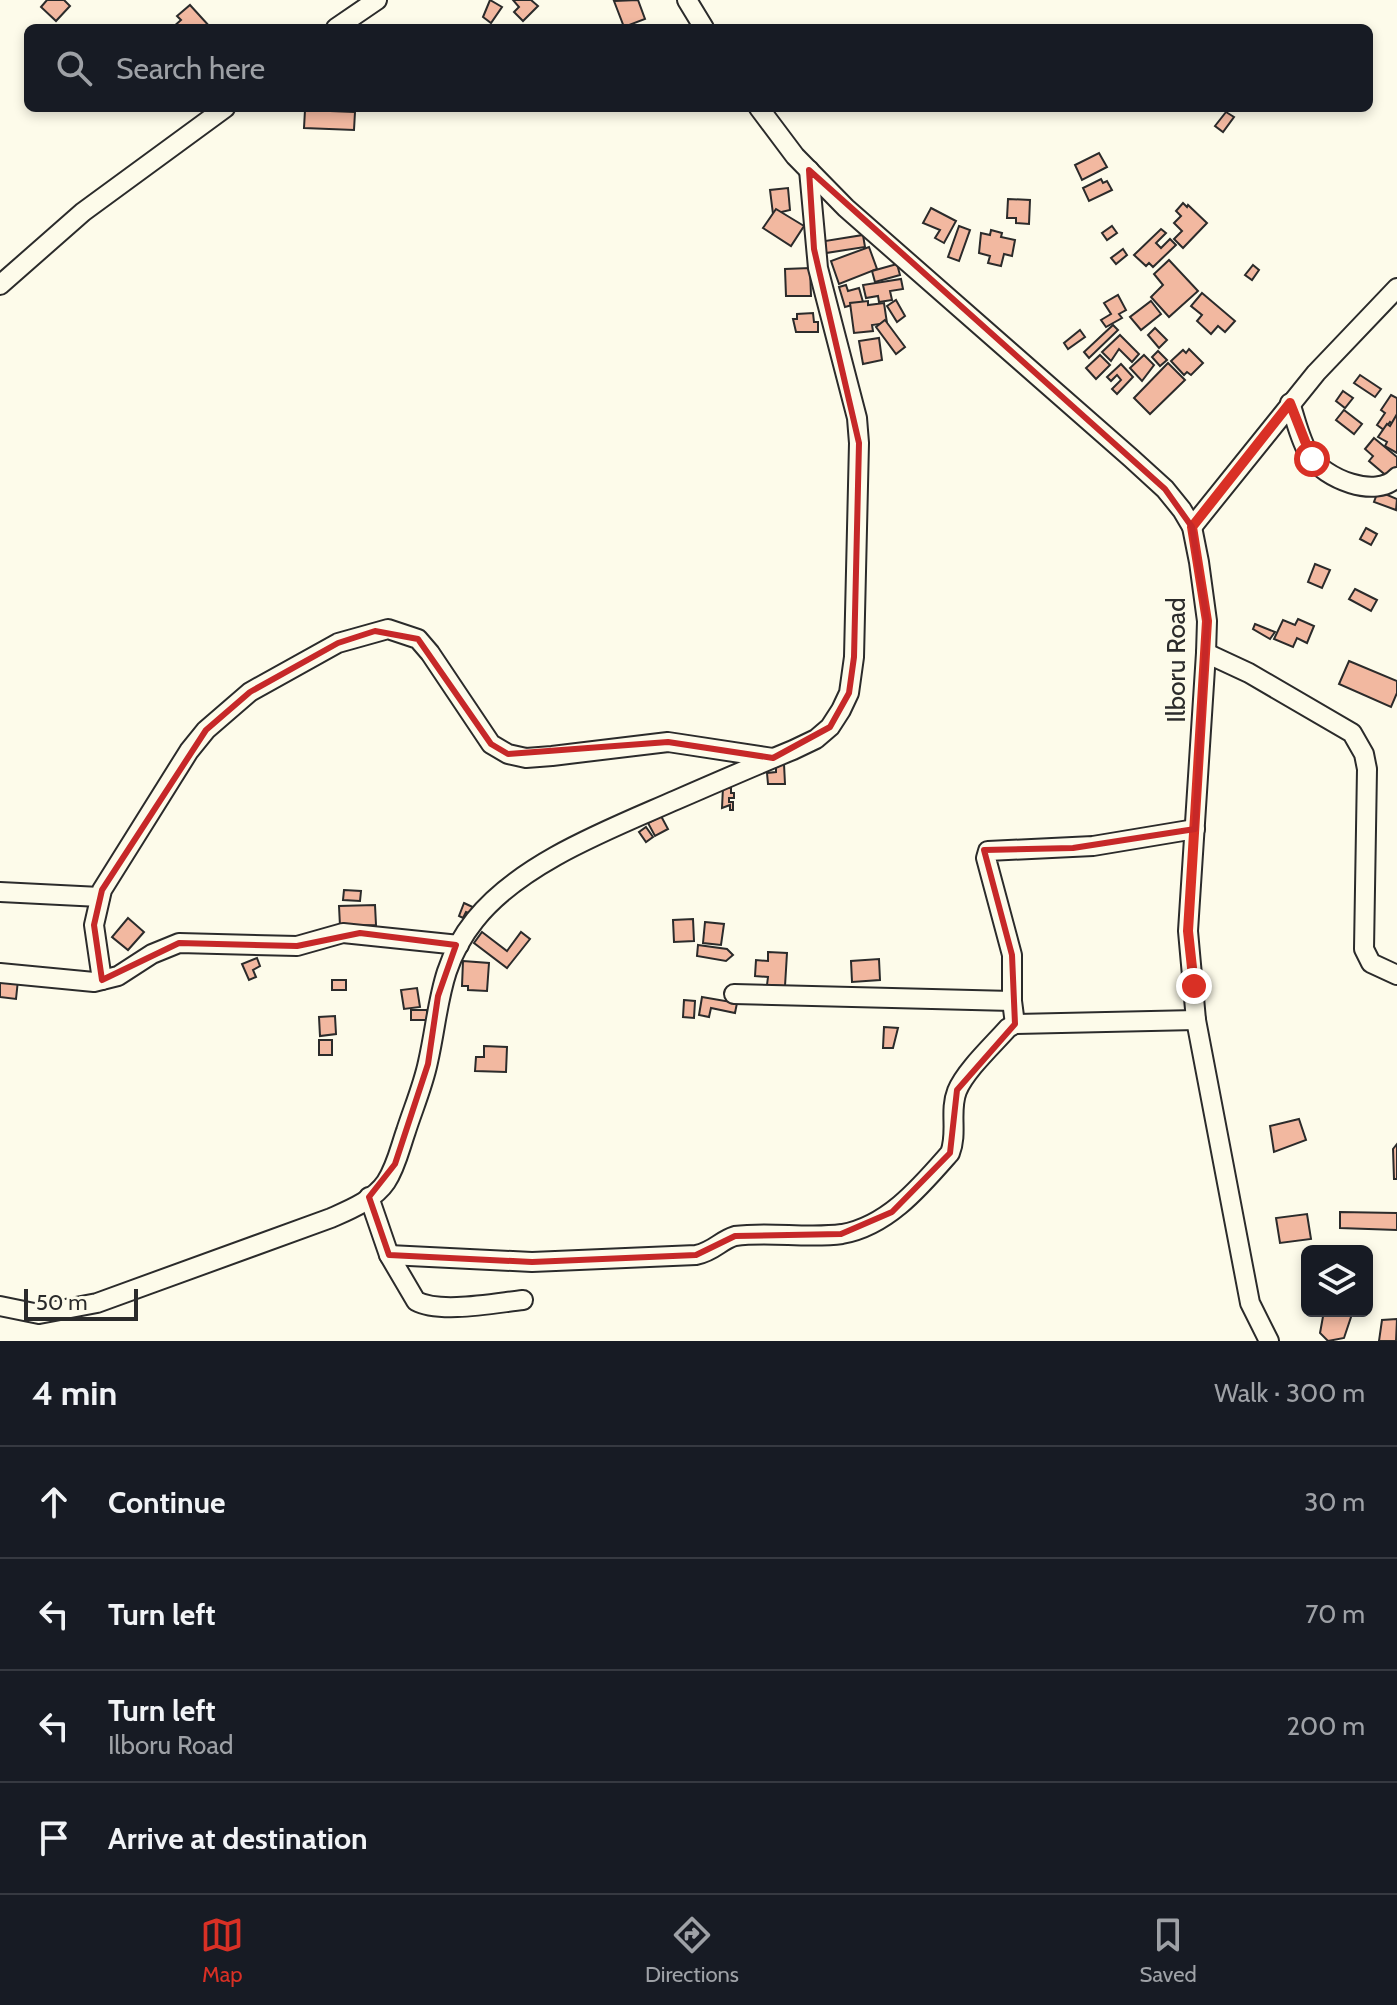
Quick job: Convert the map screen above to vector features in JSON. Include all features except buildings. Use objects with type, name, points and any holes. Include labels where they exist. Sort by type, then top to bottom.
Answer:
[{"type":"street","points":[[342,24],[377,0]]},
{"type":"street","points":[[687,0],[702,24]]},
{"type":"street","points":[[0,285],[83,212],[220,112]]},
{"type":"street","name":"Ilboru Road","points":[[762,112],[795,156],[846,208],[1165,489],[1192,527],[1207,621],[1188,931],[1196,1020],[1250,1303],[1269,1341]]},
{"type":"street","points":[[0,1306],[39,1314],[97,1303],[331,1218],[369,1197],[386,1183],[395,1164],[428,1064],[438,996],[452,956],[475,920],[501,893],[547,861],[639,816],[816,739],[830,727],[849,693],[854,657],[859,443],[857,418],[818,268],[809,170]]},
{"type":"street","points":[[1192,527],[1290,403],[1397,288]]},
{"type":"street","points":[[1290,403],[1312,459],[1324,468],[1353,485],[1361,486],[1382,486],[1390,484],[1397,477]]},
{"type":"street","points":[[102,980],[94,925],[100,897],[189,751],[206,730],[250,692],[338,643],[375,631],[399,631],[418,639],[491,744],[508,754],[526,758],[668,742],[773,758]]},
{"type":"street","points":[[1206,653],[1249,673],[1352,733],[1359,742],[1367,769],[1364,949],[1371,963],[1397,975]]},
{"type":"street","points":[[1015,1024],[1012,955],[986,858],[988,851],[1093,846],[1195,829]]},
{"type":"street","points":[[0,892],[100,897]]},
{"type":"street","points":[[0,973],[77,982],[102,980],[118,976],[152,954],[179,943],[297,946],[343,933],[360,933],[459,945]]},
{"type":"street","points":[[734,994],[1012,1001]]},
{"type":"street","points":[[389,1255],[532,1262],[696,1255],[712,1252],[726,1238],[735,1236],[841,1234],[865,1227],[892,1212],[950,1153],[954,1144],[957,1090],[1008,1028],[1015,1024],[1196,1020]]},
{"type":"street","points":[[369,1197],[389,1255],[411,1295],[423,1305],[478,1305],[523,1300]]},
{"type":"highlighted area","points":[[809,170],[1165,489],[1192,527],[1207,621],[1195,829],[1073,848],[984,850],[1012,955],[1015,1024],[957,1090],[950,1153],[892,1212],[841,1234],[735,1236],[696,1255],[532,1262],[389,1255],[369,1197],[395,1164],[428,1064],[438,996],[456,945],[360,933],[297,946],[179,943],[102,980],[94,925],[102,890],[206,730],[250,692],[338,643],[375,631],[418,639],[491,744],[508,754],[668,742],[773,758],[830,727],[849,693],[854,657],[859,443],[814,249]]},
{"type":"route","points":[[1194,986],[1188,931],[1207,621],[1192,527],[1290,403],[1312,459]]}]
